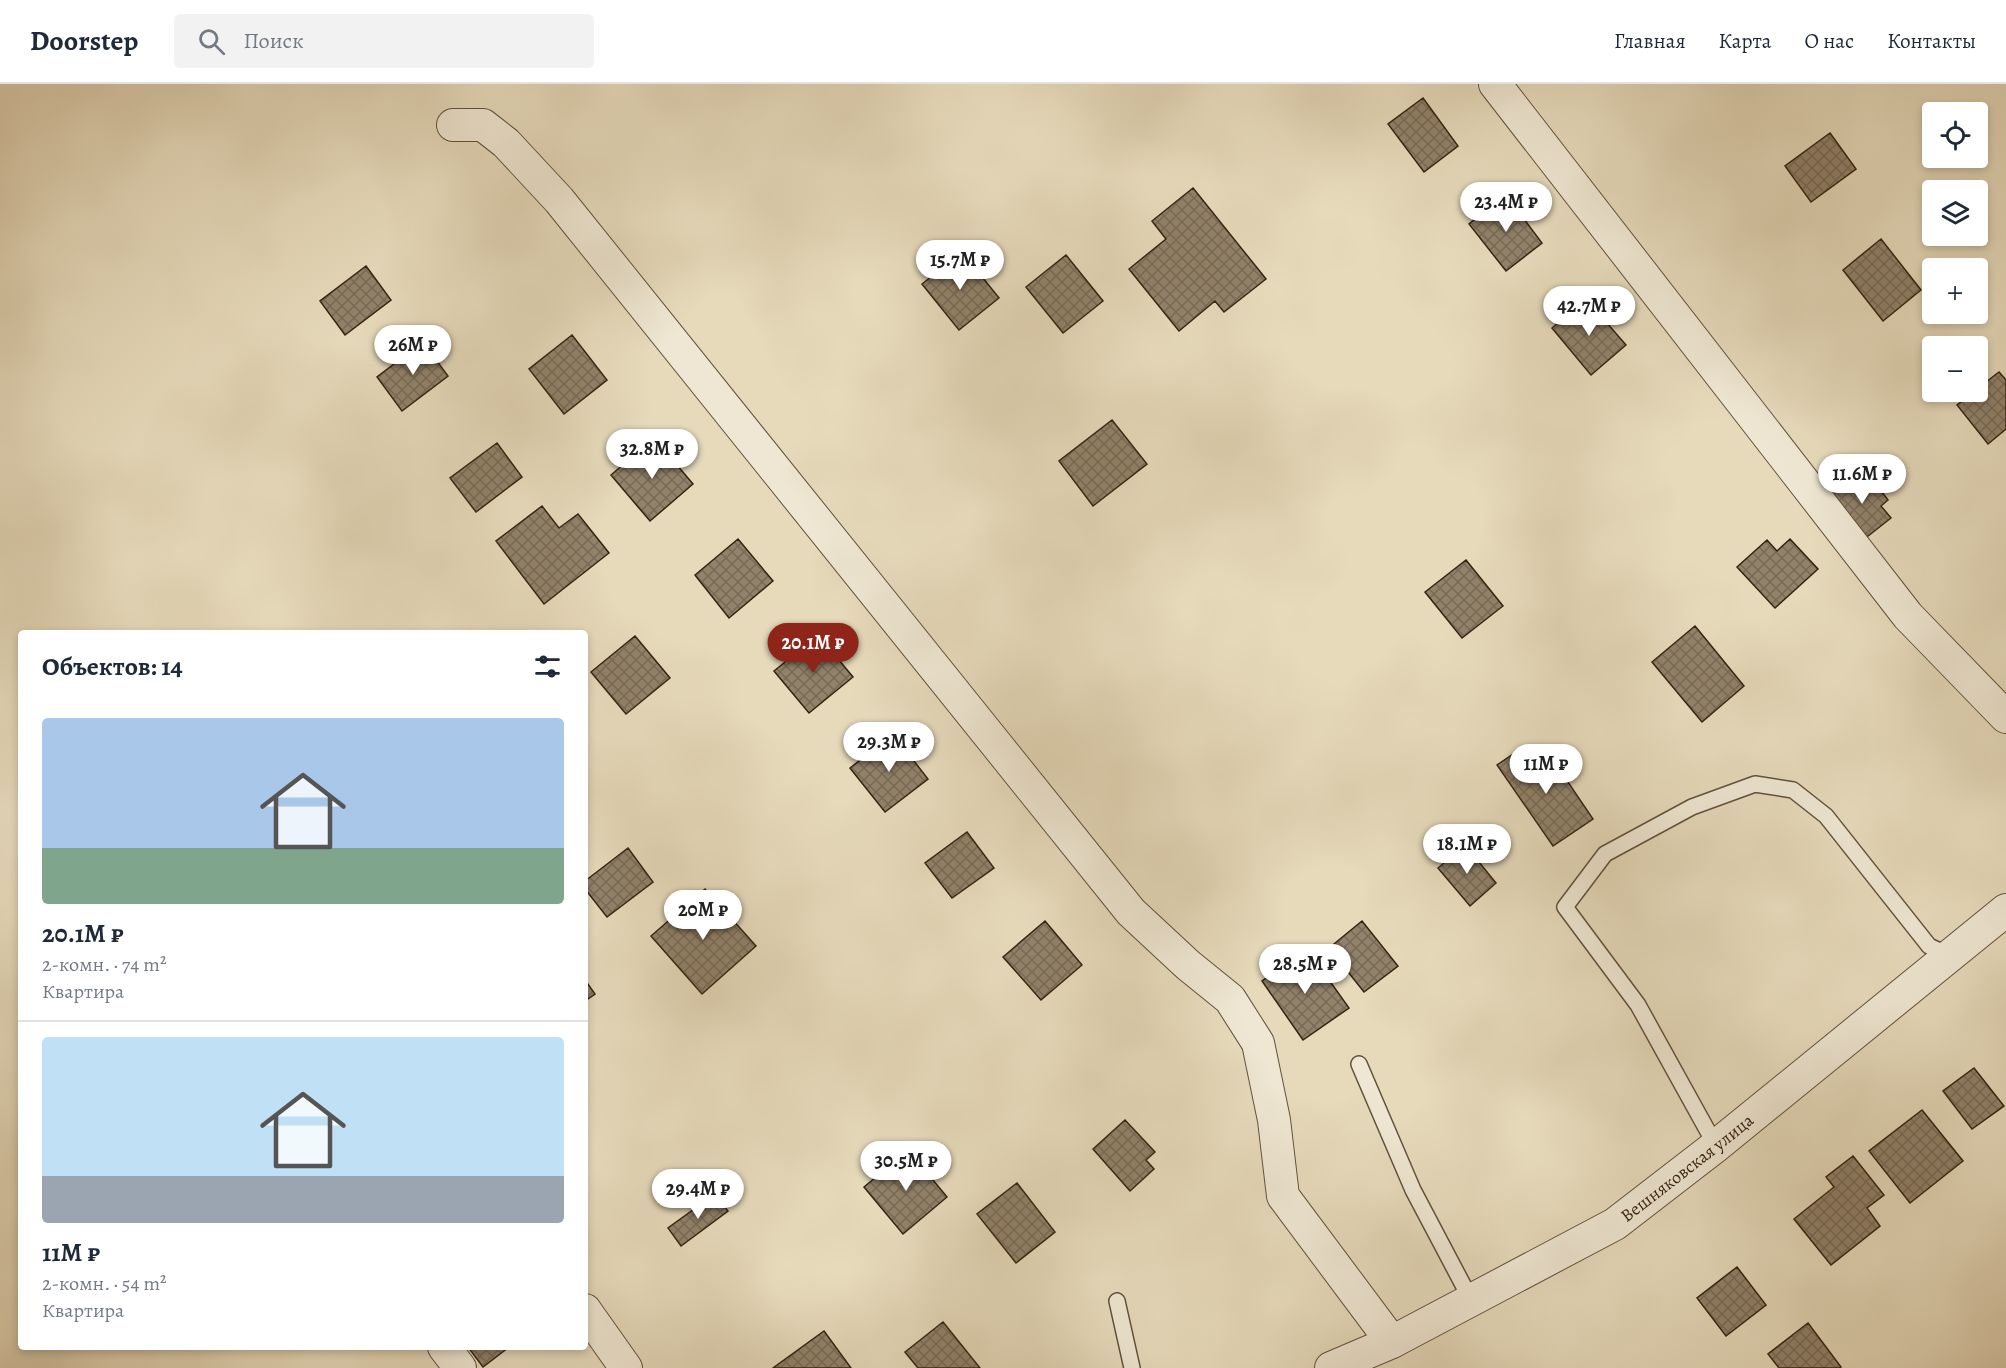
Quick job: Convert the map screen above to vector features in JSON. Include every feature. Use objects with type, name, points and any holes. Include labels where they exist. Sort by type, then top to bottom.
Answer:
[{"type":"street","points":[[1495,84],[1908,616],[2006,717]]},
{"type":"street","points":[[453,125],[483,125],[506,143],[560,200],[1131,912],[1188,965],[1230,999],[1258,1043],[1274,1120],[1283,1196],[1392,1342]]},
{"type":"street","name":"Вешняковская улица","points":[[1331,1368],[1392,1342],[1615,1224],[1716,1146],[2006,910]]},
{"type":"street","points":[[588,1314],[626,1368]]},
{"type":"street","points":[[446,1350],[460,1368]]},
{"type":"lane","points":[[1716,1146],[1638,1005],[1565,907],[1605,854],[1692,807],[1755,784],[1793,790],[1826,816],[1929,946],[1950,956]]},
{"type":"lane","points":[[1359,1064],[1413,1190],[1471,1300]]},
{"type":"lane","points":[[1117,1301],[1132,1368]]},
{"type":"building","points":[[1423,98],[1458,146],[1424,172],[1388,124]]},
{"type":"building","points":[[1830,133],[1856,169],[1811,202],[1785,166]]},
{"type":"building","points":[[1193,188],[1266,279],[1224,312],[1215,301],[1179,331],[1129,269],[1166,239],[1152,221]]},
{"type":"building","points":[[1506,195],[1542,243],[1506,271],[1469,224]]},
{"type":"building","points":[[1881,239],[1921,290],[1883,321],[1843,270]]},
{"type":"building","points":[[962,252],[999,298],[959,330],[922,284]]},
{"type":"building","points":[[1066,255],[1103,301],[1063,333],[1026,287]]},
{"type":"building","points":[[366,266],[391,300],[345,335],[320,301]]},
{"type":"building","points":[[1586,299],[1626,345],[1591,375],[1552,328]]},
{"type":"building","points":[[572,335],[607,380],[564,414],[529,369]]},
{"type":"building","points":[[423,342],[448,376],[402,411],[377,377]]},
{"type":"building","points":[[1999,372],[2006,380],[2006,429],[1988,444],[1957,405],[1961,402],[1988,402],[1988,380]]},
{"type":"building","points":[[1112,420],[1147,464],[1093,506],[1059,461]]},
{"type":"building","points":[[654,438],[693,484],[650,521],[611,475]]},
{"type":"building","points":[[497,443],[522,477],[476,512],[450,478]]},
{"type":"building","points":[[1865,470],[1888,500],[1881,506],[1891,518],[1863,540],[1829,497]]},
{"type":"building","points":[[542,506],[559,528],[578,514],[609,553],[544,604],[496,541]]},
{"type":"building","points":[[738,539],[773,581],[729,618],[695,575]]},
{"type":"building","points":[[1790,539],[1818,569],[1775,608],[1737,567],[1767,540],[1777,551]]},
{"type":"building","points":[[1466,560],[1503,606],[1462,638],[1425,592]]},
{"type":"building","points":[[1695,626],[1744,686],[1702,722],[1652,662]]},
{"type":"building","points":[[818,635],[853,677],[809,713],[774,671]]},
{"type":"building","points":[[635,636],[670,678],[626,714],[591,672]]},
{"type":"building","points":[[893,734],[928,779],[885,812],[850,768]]},
{"type":"building","points":[[1525,746],[1536,763],[1549,754],[1593,819],[1553,846],[1497,765]]},
{"type":"building","points":[[967,832],[994,868],[952,898],[925,863]]},
{"type":"building","points":[[1465,845],[1496,883],[1470,906],[1438,868]]},
{"type":"building","points":[[628,848],[653,882],[607,917],[588,893],[588,879]]},
{"type":"building","points":[[705,889],[756,946],[702,994],[651,936]]},
{"type":"building","points":[[1045,921],[1082,965],[1041,1000],[1003,957]]},
{"type":"building","points":[[1362,921],[1398,966],[1364,992],[1329,948]]},
{"type":"building","points":[[1307,949],[1349,1008],[1303,1040],[1262,981]]},
{"type":"building","points":[[588,984],[595,994],[588,999]]},
{"type":"building","points":[[1974,1068],[2004,1106],[1972,1129],[1943,1091]]},
{"type":"building","points":[[1922,1110],[1963,1161],[1910,1203],[1869,1151]]},
{"type":"building","points":[[1125,1120],[1155,1152],[1146,1160],[1154,1169],[1130,1191],[1093,1149]]},
{"type":"building","points":[[908,1150],[947,1197],[903,1234],[864,1187]]},
{"type":"building","points":[[1853,1156],[1884,1195],[1867,1208],[1880,1226],[1831,1265],[1794,1219],[1834,1187],[1826,1177]]},
{"type":"building","points":[[1017,1183],[1055,1232],[1016,1263],[977,1214]]},
{"type":"building","points":[[715,1194],[728,1211],[681,1246],[668,1228]]},
{"type":"building","points":[[1737,1267],[1766,1305],[1726,1336],[1697,1298]]},
{"type":"building","points":[[943,1322],[980,1368],[918,1368],[905,1352]]},
{"type":"building","points":[[1808,1323],[1841,1367],[1779,1368],[1768,1354]]},
{"type":"building","points":[[824,1331],[851,1368],[773,1368]]},
{"type":"building","points":[[470,1350],[505,1350],[483,1367]]}]
